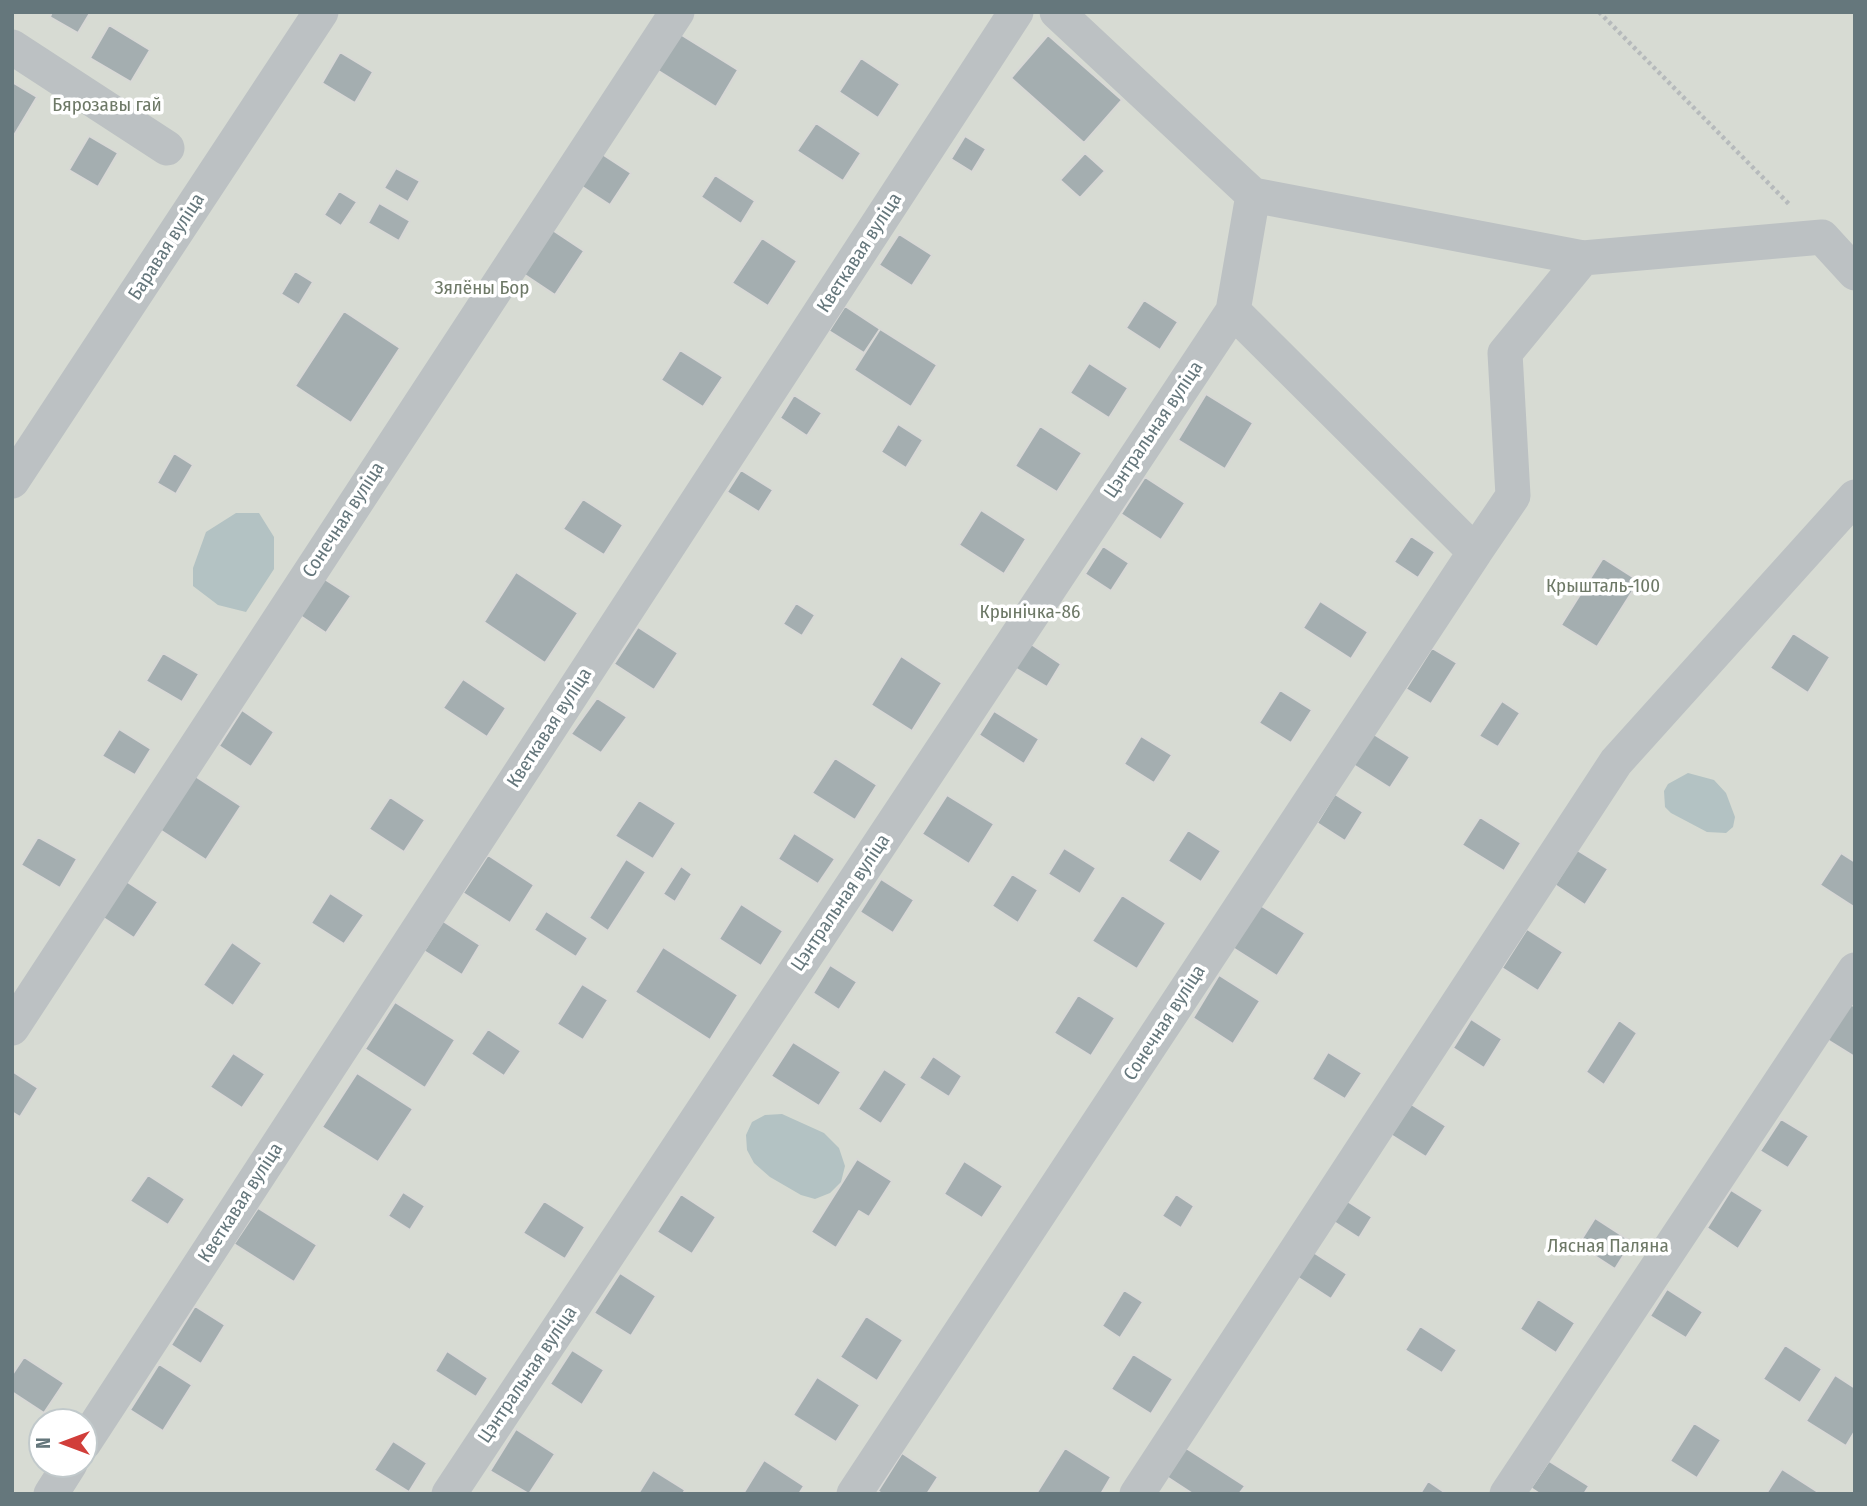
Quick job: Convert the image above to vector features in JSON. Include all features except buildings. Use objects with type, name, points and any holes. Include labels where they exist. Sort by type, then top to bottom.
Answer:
[{"type":"lane","name":"Баравая вуліца","points":[[12,481],[321,12]]},
{"type":"lane","name":"Сонечная вуліца","points":[[12,1028],[677,12]]},
{"type":"lane","name":"Кветкавая вуліца","points":[[98,1422],[1017,12]]},
{"type":"lane","points":[[1057,12],[1253,195],[1583,258],[1822,237],[1855,273]]},
{"type":"lane","points":[[12,47],[167,148]]},
{"type":"lane","points":[[1253,195],[1233,311],[1475,552]]},
{"type":"lane","name":"Сонечная вуліца","points":[[854,1494],[1513,496],[1504,353],[1583,258]]},
{"type":"lane","name":"Цэнтральная вуліца","points":[[449,1494],[1233,311]]},
{"type":"lane","points":[[1137,1494],[1616,762],[1855,497]]},
{"type":"lane","points":[[1507,1494],[1855,970]]},
{"type":"lane","points":[[51,1494],[61,1478]]},
{"type":"path","points":[[1599,12],[1822,237]]},
{"type":"green space","points":[[12,12],[1855,12],[1855,1494],[12,1494]]},
{"type":"shaded area","points":[[236,513],[259,513],[274,537],[274,569],[246,612],[218,605],[193,586],[193,568],[206,532]]},
{"type":"shaded area","points":[[1688,773],[1714,780],[1726,793],[1735,817],[1733,827],[1726,833],[1707,832],[1665,807],[1664,791],[1668,784]]},
{"type":"shaded area","points":[[782,1114],[824,1133],[839,1148],[845,1166],[841,1182],[830,1193],[815,1199],[801,1195],[770,1177],[754,1163],[747,1150],[746,1135],[752,1122],[765,1115]]},
{"type":"park label","name":"Бярозавы гай","points":[[107,106]]},
{"type":"park label","name":"Зялёны Бор","points":[[482,289]]},
{"type":"park label","name":"Крышталь-100","points":[[1603,587]]},
{"type":"park label","name":"Крынічка-86","points":[[1030,613]]},
{"type":"park label","name":"Лясная Паляна","points":[[1608,1247]]}]
